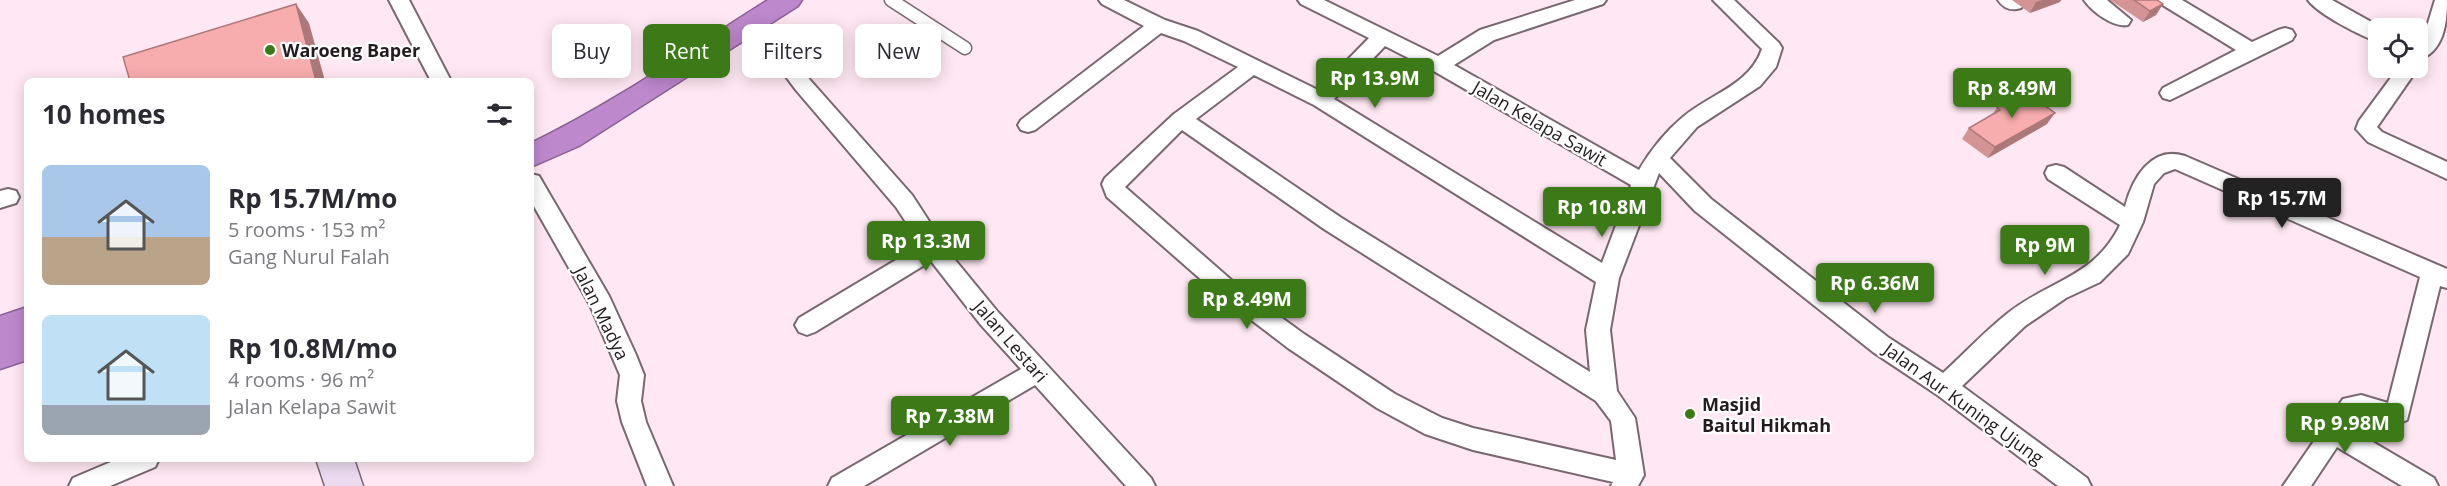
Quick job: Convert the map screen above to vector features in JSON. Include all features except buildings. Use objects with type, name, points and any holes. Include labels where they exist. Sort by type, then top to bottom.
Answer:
[{"type":"highway","points":[[534,134],[754,11],[788,0]]},
{"type":"highway","points":[[534,155],[568,138],[754,11]]},
{"type":"highway","points":[[0,330],[24,322]]},
{"type":"highway","points":[[0,355],[24,346]]},
{"type":"street","points":[[399,0],[439,78]]},
{"type":"street","points":[[1108,0],[1158,25],[1191,36],[1321,99],[1608,278]]},
{"type":"street","name":"Jalan Kelapa Sawit","points":[[1308,0],[1439,65],[1643,182]]},
{"type":"street","points":[[1439,65],[1487,35],[1596,0]]},
{"type":"street","points":[[1605,394],[1598,330],[1608,278],[1643,182],[1657,158],[1690,122],[1745,86],[1766,67],[1772,48],[1723,0]]},
{"type":"street","points":[[2094,0],[2121,20]]},
{"type":"street","points":[[2168,0],[2251,50]]},
{"type":"street","points":[[2318,0],[2368,29]]},
{"type":"street","points":[[2428,43],[2443,28],[2445,0]]},
{"type":"street","name":"Jalan Lestari","points":[[754,11],[803,85],[904,201],[934,248],[989,318],[1142,486]]},
{"type":"street","points":[[1028,125],[1158,25]]},
{"type":"street","points":[[2170,93],[2251,50],[2285,35]]},
{"type":"street","points":[[1321,99],[1383,36]]},
{"type":"street","points":[[1181,119],[1332,223],[1605,394],[1623,418],[1627,480],[1473,439],[1434,426],[1386,401],[1229,291],[1113,187],[1119,176],[1181,119],[1253,66]]},
{"type":"street","points":[[2401,78],[2366,129],[2375,138],[2447,171]]},
{"type":"street","name":"Jalan Aur Kuning Ujung","points":[[1657,158],[1703,205],[1881,345],[1945,387],[2078,486]]},
{"type":"street","points":[[1945,387],[2017,319],[2058,292],[2092,276],[2120,248],[2132,222],[2142,185],[2149,175],[2159,164],[2177,161],[2440,276],[2398,413],[2393,415],[2357,405],[2347,409],[2334,432],[2296,486]]},
{"type":"street","points":[[2056,173],[2132,222]]},
{"type":"street","name":"Jalan Madya","points":[[534,187],[601,303],[624,355],[632,375],[629,401],[660,486]]},
{"type":"street","points":[[807,325],[934,248]]},
{"type":"street","points":[[841,486],[1037,372]]},
{"type":"street","points":[[2334,432],[2425,486]]},
{"type":"street","points":[[82,486],[139,462]]},
{"type":"street","points":[[336,462],[344,486]]},
{"type":"lane","points":[[891,0],[965,48]]},
{"type":"place","name":"Waroeng Baper","points":[[270,50]]},
{"type":"place","name":"Masjid Baitul Hikmah","points":[[1690,414]]}]
